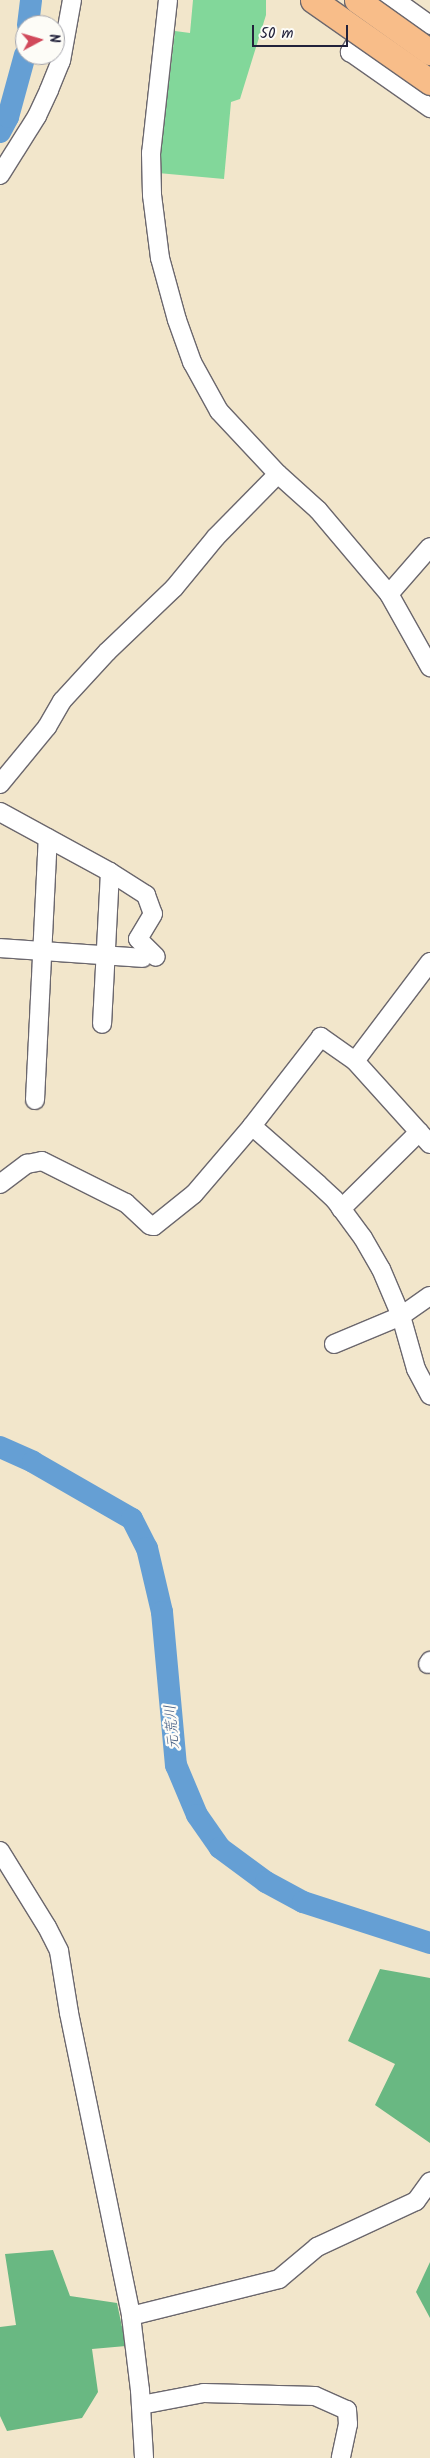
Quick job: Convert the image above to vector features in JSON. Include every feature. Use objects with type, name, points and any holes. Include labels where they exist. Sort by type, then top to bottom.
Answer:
[{"type":"highway","points":[[313,0],[430,82]]},
{"type":"highway","points":[[357,0],[430,52]]},
{"type":"street","points":[[0,175],[37,116],[49,90],[61,60],[72,0]]},
{"type":"street","points":[[168,0],[151,153],[152,195],[160,258],[192,362],[219,411],[278,474],[318,510],[389,594],[430,667]]},
{"type":"street","points":[[381,0],[350,52],[430,108]]},
{"type":"street","points":[[395,0],[430,25]]},
{"type":"street","points":[[0,784],[47,727],[62,701],[107,652],[174,588],[216,537],[278,474]]},
{"type":"street","points":[[389,594],[430,547]]},
{"type":"street","points":[[0,812],[110,872],[146,895],[153,914],[138,939],[149,958],[0,948]]},
{"type":"street","points":[[35,1100],[48,838]]},
{"type":"street","points":[[102,1024],[110,872]]},
{"type":"street","points":[[355,1061],[430,962]]},
{"type":"street","points":[[0,1184],[27,1164],[42,1160],[126,1203],[150,1225],[154,1226],[194,1194],[252,1126],[321,1037],[355,1061],[425,1138],[341,1209]]},
{"type":"street","points":[[252,1126],[318,1184],[341,1209],[363,1238],[381,1270],[401,1316],[416,1369],[430,1395]]},
{"type":"street","points":[[334,1344],[401,1316],[430,1296]]},
{"type":"street","points":[[0,1851],[47,1927],[59,1951],[69,2013],[131,2316],[141,2405],[144,2458]]},
{"type":"street","points":[[131,2316],[279,2279],[316,2247],[416,2201],[430,2182]]},
{"type":"street","points":[[141,2405],[204,2393],[315,2396],[346,2410],[348,2424],[341,2458]]},
{"type":"green space","points":[[193,0],[266,0],[266,15],[240,99],[231,102],[224,179],[158,173],[175,31],[190,33]]},
{"type":"green space","points":[[380,1969],[430,1978],[430,2143],[375,2105],[395,2064],[348,2041]]},
{"type":"green space","points":[[53,2250],[70,2296],[117,2303],[126,2346],[92,2349],[98,2392],[82,2418],[7,2431],[0,2416],[0,2327],[16,2325],[5,2254]]},
{"type":"green space","points":[[430,2262],[430,2318],[416,2292]]},
{"type":"waterway","name":"元荒川","points":[[29,15],[31,0]]},
{"type":"waterway","name":"元荒川","points":[[0,132],[8,117],[22,65]]},
{"type":"waterway","name":"元荒川","points":[[0,1447],[33,1462],[132,1519],[147,1548],[162,1612],[176,1765],[197,1815],[220,1848],[266,1882],[303,1902],[430,1943]]}]
